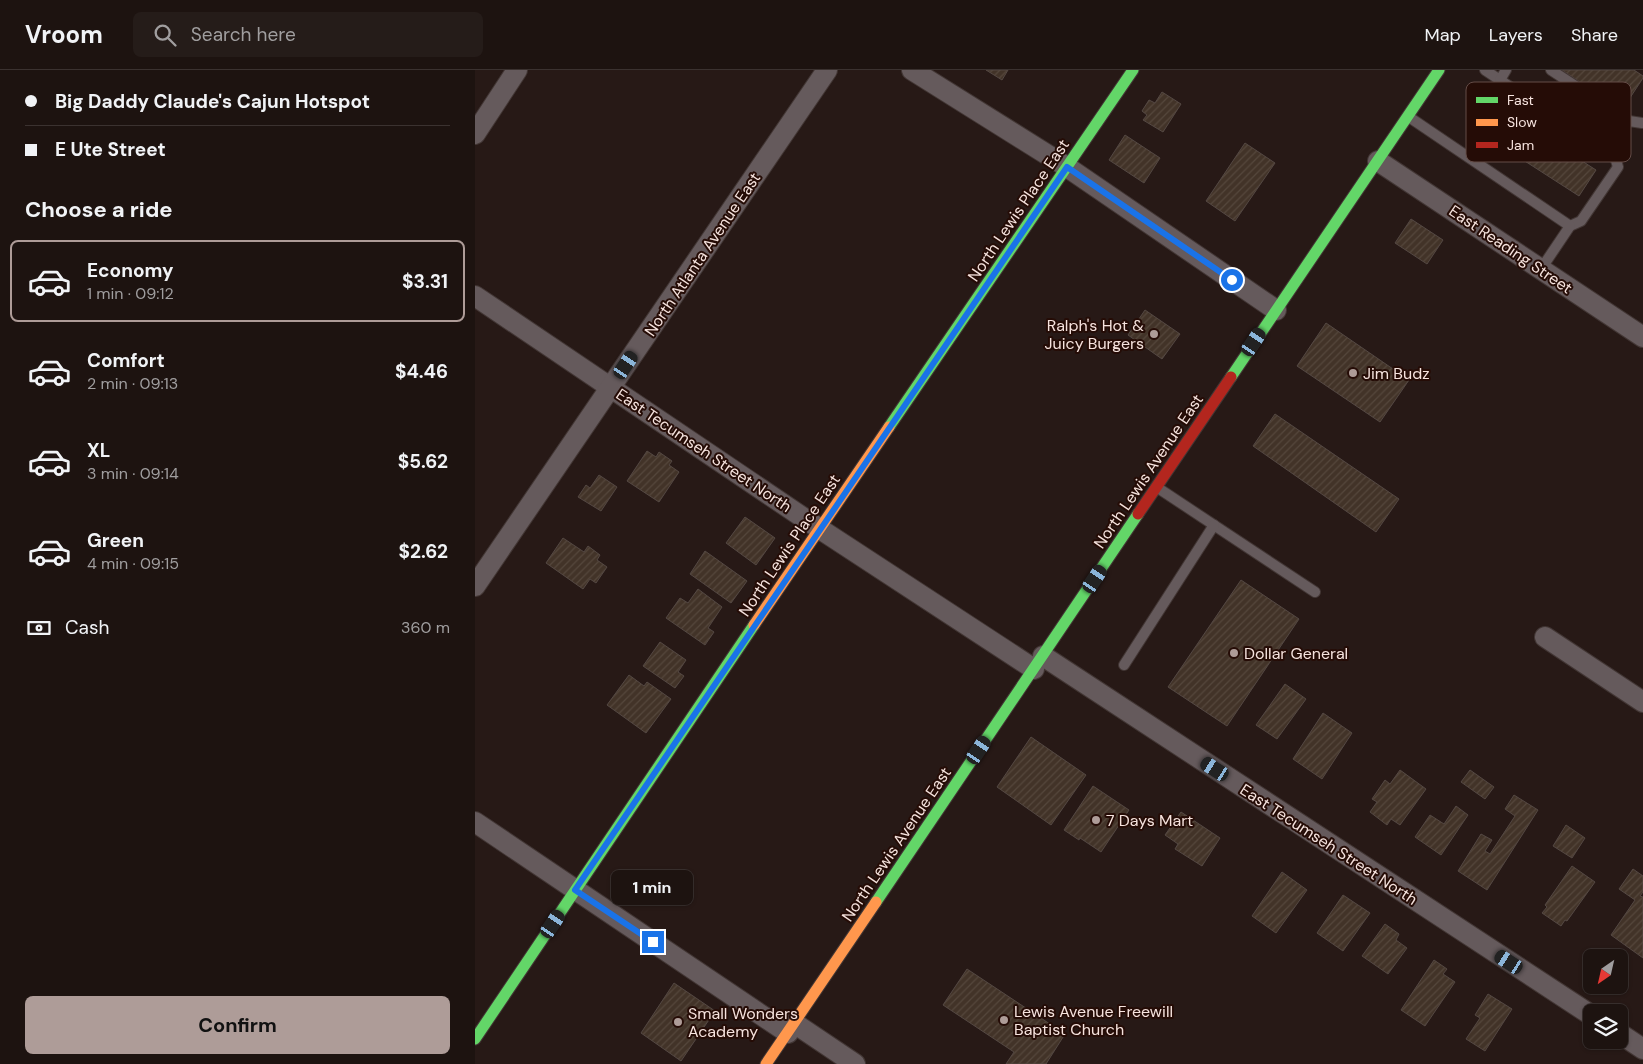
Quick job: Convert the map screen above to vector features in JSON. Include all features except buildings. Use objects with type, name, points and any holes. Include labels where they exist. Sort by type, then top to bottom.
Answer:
[{"type":"main road","name":"North Lewis Place East","points":[[475,1039],[1133,70]]},
{"type":"main road","name":"North Lewis Avenue East","points":[[766,1064],[1439,70]]},
{"type":"street","points":[[475,134],[517,70]]},
{"type":"street","name":"North Atlanta Avenue East","points":[[475,586],[827,70]]},
{"type":"street","points":[[913,70],[1067,167],[1276,310]]},
{"type":"street","name":"East Reading Street","points":[[1378,161],[1643,336]]},
{"type":"street","name":"East Tecumseh Street North","points":[[475,296],[820,529],[1038,663],[1583,1011]]},
{"type":"street","points":[[1545,638],[1643,702]]},
{"type":"street","points":[[475,822],[575,890],[791,1028],[855,1064]]},
{"type":"street","points":[[1628,1040],[1643,1049]]},
{"type":"lane","points":[[1485,70],[1503,82]]},
{"type":"lane","points":[[1500,80],[1506,70]]},
{"type":"lane","points":[[1551,70],[1569,82]]},
{"type":"lane","points":[[1408,116],[1466,155]]},
{"type":"lane","points":[[1476,162],[1570,226]]},
{"type":"lane","points":[[1541,269],[1570,226],[1581,221],[1618,167],[1616,162]]},
{"type":"lane","points":[[1157,487],[1315,592]]},
{"type":"lane","points":[[1124,665],[1214,525]]},
{"type":"traffic: fast","points":[[889,427],[1133,70]]},
{"type":"traffic: fast","points":[[1231,377],[1439,70]]},
{"type":"traffic: fast","points":[[876,902],[1138,514]]},
{"type":"traffic: fast","points":[[475,1039],[754,625]]},
{"type":"traffic: slow","points":[[754,625],[889,427]]},
{"type":"traffic: slow","points":[[766,1064],[876,902]]},
{"type":"traffic: jam","points":[[1138,514],[1231,377]]},
{"type":"place","name":"Ralph's Hot & Juicy Burgers","points":[[1154,334]]},
{"type":"place","name":"Jim Budz","points":[[1353,373]]},
{"type":"place","name":"Dollar General","points":[[1234,653]]},
{"type":"place","name":"7 Days Mart","points":[[1096,820]]},
{"type":"place","name":"Lewis Avenue Freewill Baptist Church","points":[[1004,1020]]},
{"type":"place","name":"Small Wonders Academy","points":[[678,1022]]},
{"type":"route","points":[[653,942],[575,890],[1067,167],[1232,280]]}]
